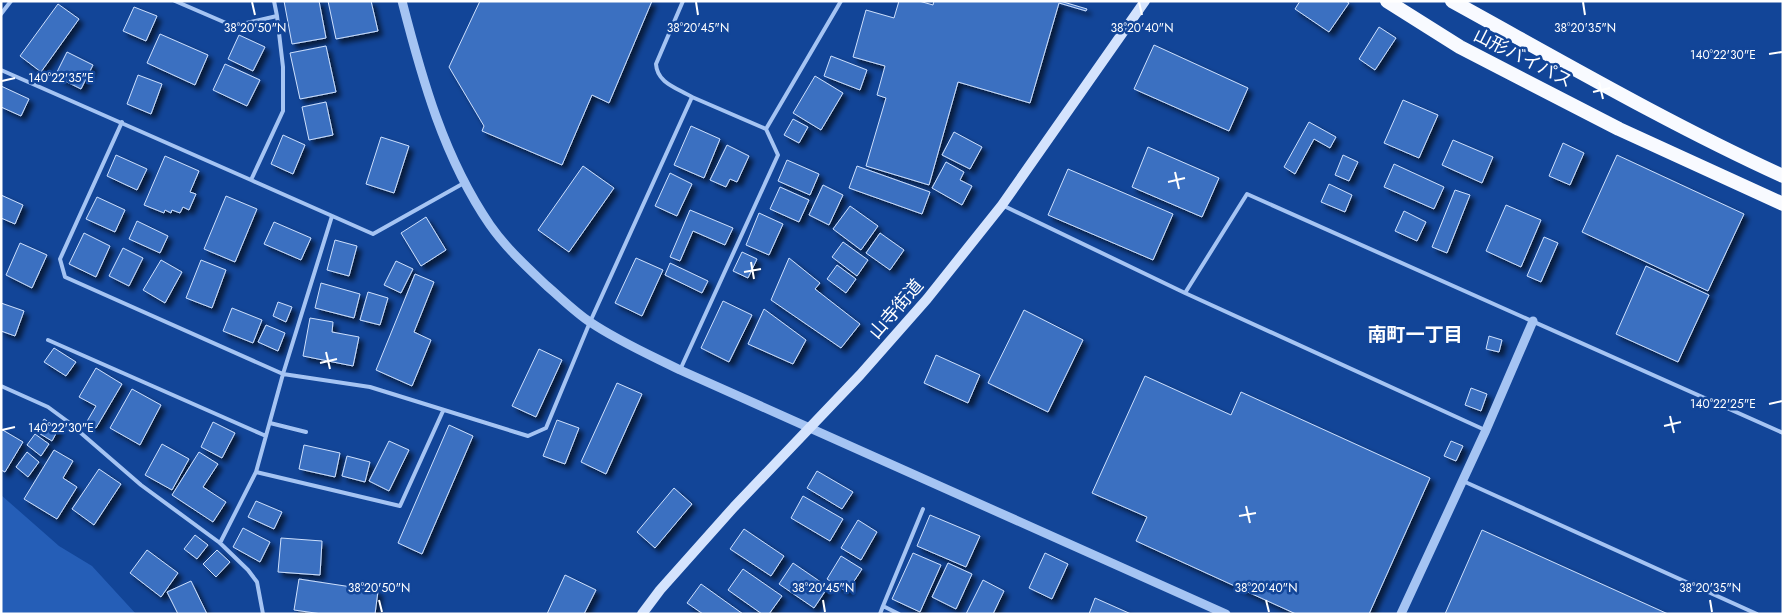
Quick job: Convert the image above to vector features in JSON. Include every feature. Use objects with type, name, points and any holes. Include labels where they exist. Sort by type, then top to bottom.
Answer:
[{"type":"highway","name":"山形バイパス","points":[[1387,1],[1460,47],[1610,124],[1783,204]]},
{"type":"highway","name":"山形バイパス","points":[[1452,1],[1632,101],[1737,155],[1783,176]]},
{"type":"main road","name":"山寺街道","points":[[642,614],[660,590],[734,507],[860,375],[927,299],[1002,205],[1145,1]]},
{"type":"street","points":[[402,1],[423,79],[440,130],[464,183],[491,226],[520,261],[590,322],[632,347],[680,370],[1226,614]]},
{"type":"street","points":[[1401,614],[1486,430],[1533,321]]},
{"type":"lane","points":[[1,14],[11,1]]},
{"type":"lane","points":[[175,1],[233,26],[277,16]]},
{"type":"lane","points":[[251,180],[282,111],[283,67],[274,1]]},
{"type":"lane","points":[[680,370],[778,154],[766,128],[692,96],[663,80],[656,73],[656,64],[683,1]]},
{"type":"lane","points":[[766,128],[841,1]]},
{"type":"lane","points":[[1,70],[373,234],[464,183]]},
{"type":"lane","points":[[122,122],[60,259],[65,276],[283,374],[370,387],[528,436],[546,428],[590,322],[692,96]]},
{"type":"lane","points":[[1185,293],[1247,194],[1783,433]]},
{"type":"lane","points":[[1002,205],[1185,293],[1486,430]]},
{"type":"lane","points":[[220,543],[256,472],[283,374],[332,216]]},
{"type":"lane","points":[[48,340],[266,436]]},
{"type":"lane","points":[[1,386],[48,407],[68,421],[142,485],[220,543],[248,570],[257,582],[263,614]]},
{"type":"lane","points":[[256,472],[400,506],[444,411]]},
{"type":"lane","points":[[270,423],[306,432]]},
{"type":"lane","points":[[1463,481],[1757,614]]},
{"type":"lane","points":[[880,614],[923,509]]},
{"type":"lane","points":[[883,606],[899,614]]},
{"type":"shaded area","points":[[1,495],[59,546],[92,566],[136,614],[1,614]]},
{"type":"building","points":[[284,1],[319,1],[326,38],[292,44]]},
{"type":"building","points":[[328,1],[371,1],[378,31],[336,39]]},
{"type":"building","points":[[480,1],[652,1],[609,103],[592,95],[562,165],[482,131],[484,126],[449,67]]},
{"type":"building","points":[[899,1],[919,1],[933,5],[934,1],[1060,1],[1087,9],[1086,11],[1059,3],[1030,103],[958,82],[929,185],[866,166],[886,98],[877,95],[885,66],[853,57],[866,10],[894,18]]},
{"type":"building","points":[[1300,1],[1346,1],[1349,3],[1329,32],[1295,9]]},
{"type":"building","points":[[58,4],[79,19],[41,72],[20,56]]},
{"type":"building","points":[[134,7],[157,16],[146,41],[123,31]]},
{"type":"building","points":[[1379,27],[1396,38],[1375,70],[1359,59]]},
{"type":"building","points":[[160,34],[208,55],[195,85],[147,63]]},
{"type":"building","points":[[239,35],[265,47],[253,71],[228,59]]},
{"type":"building","points":[[1154,45],[1248,88],[1229,131],[1134,89]]},
{"type":"building","points":[[326,46],[336,92],[300,99],[290,53]]},
{"type":"building","points":[[67,52],[93,65],[81,89],[55,76]]},
{"type":"building","points":[[831,56],[867,70],[860,90],[824,76]]},
{"type":"building","points":[[225,64],[260,80],[247,106],[213,90]]},
{"type":"building","points":[[138,75],[162,84],[151,114],[127,104]]},
{"type":"building","points":[[815,76],[843,93],[821,130],[793,113]]},
{"type":"building","points":[[1,86],[29,99],[21,116],[1,107]]},
{"type":"building","points":[[1403,100],[1438,115],[1419,158],[1384,143]]},
{"type":"building","points":[[326,102],[333,135],[309,140],[302,107]]},
{"type":"building","points":[[793,119],[808,127],[799,143],[784,135]]},
{"type":"building","points":[[1309,122],[1336,137],[1330,148],[1314,139],[1295,174],[1284,167]]},
{"type":"building","points":[[691,126],[720,139],[704,178],[674,165]]},
{"type":"building","points":[[954,132],[982,147],[970,169],[942,155]]},
{"type":"building","points":[[283,135],[305,145],[293,174],[271,164]]},
{"type":"building","points":[[381,137],[409,146],[394,193],[366,184]]},
{"type":"building","points":[[1453,140],[1493,157],[1482,183],[1442,165]]},
{"type":"building","points":[[1563,143],[1584,153],[1570,185],[1549,176]]},
{"type":"building","points":[[727,145],[749,156],[737,182],[730,179],[726,187],[710,180]]},
{"type":"building","points":[[1148,147],[1219,178],[1202,217],[1132,187]]},
{"type":"building","points":[[116,155],[147,169],[137,190],[107,176]]},
{"type":"building","points":[[1343,155],[1358,162],[1349,181],[1335,175]]},
{"type":"building","points":[[1617,155],[1744,214],[1708,291],[1582,232]]},
{"type":"building","points":[[165,156],[199,171],[190,192],[196,194],[189,210],[183,207],[180,213],[172,210],[171,213],[165,210],[164,213],[144,205]]},
{"type":"building","points":[[787,160],[819,174],[810,195],[778,181]]},
{"type":"building","points":[[946,162],[964,172],[960,180],[972,186],[962,205],[932,188]]},
{"type":"building","points":[[1394,164],[1444,187],[1434,209],[1384,187]]},
{"type":"building","points":[[583,166],[614,188],[569,252],[538,230]]},
{"type":"building","points":[[857,166],[930,192],[922,214],[849,188]]},
{"type":"building","points":[[1068,169],[1173,214],[1153,260],[1048,215]]},
{"type":"building","points":[[670,173],[692,184],[677,216],[655,206]]},
{"type":"building","points":[[1329,184],[1352,195],[1345,212],[1321,202]]},
{"type":"building","points":[[823,185],[843,195],[829,225],[809,215]]},
{"type":"building","points":[[780,187],[809,200],[799,222],[770,209]]},
{"type":"building","points":[[1455,190],[1470,195],[1447,253],[1432,247]]},
{"type":"building","points":[[1,195],[23,205],[15,224],[1,218]]},
{"type":"building","points":[[226,196],[257,209],[235,262],[204,249]]},
{"type":"building","points":[[97,197],[125,210],[115,232],[86,219]]},
{"type":"building","points":[[1506,205],[1541,220],[1521,267],[1486,251]]},
{"type":"building","points":[[850,206],[878,226],[861,250],[833,229]]},
{"type":"building","points":[[690,210],[733,228],[725,245],[693,231],[680,261],[670,257]]},
{"type":"building","points":[[1404,211],[1426,222],[1417,241],[1395,231]]},
{"type":"building","points":[[759,213],[783,224],[769,255],[746,245]]},
{"type":"building","points":[[426,217],[446,250],[421,266],[401,233]]},
{"type":"building","points":[[137,221],[168,236],[160,253],[129,239]]},
{"type":"building","points":[[274,222],[311,238],[301,260],[264,244]]},
{"type":"building","points":[[84,233],[110,246],[96,277],[69,264]]},
{"type":"building","points":[[880,233],[904,250],[890,270],[866,253]]},
{"type":"building","points":[[1544,237],[1558,243],[1541,282],[1527,276]]},
{"type":"building","points":[[335,240],[357,246],[349,276],[327,270]]},
{"type":"building","points":[[843,242],[868,260],[857,276],[832,257]]},
{"type":"building","points":[[20,243],[47,255],[32,288],[6,275]]},
{"type":"building","points":[[123,248],[143,258],[129,286],[109,276]]},
{"type":"building","points":[[742,252],[757,259],[748,278],[733,271]]},
{"type":"building","points":[[636,258],[663,270],[642,316],[615,303]]},
{"type":"building","points":[[789,258],[820,283],[815,289],[860,324],[841,348],[771,300]]},
{"type":"building","points":[[161,260],[182,272],[165,303],[143,290]]},
{"type":"building","points":[[201,260],[226,270],[212,308],[186,298]]},
{"type":"building","points":[[396,261],[413,269],[401,293],[384,285]]},
{"type":"building","points":[[670,263],[708,281],[702,293],[665,275]]},
{"type":"building","points":[[837,265],[856,279],[846,293],[827,279]]},
{"type":"building","points":[[1646,266],[1709,295],[1678,362],[1616,334]]},
{"type":"building","points":[[415,274],[434,282],[414,332],[431,340],[412,386],[376,370]]},
{"type":"building","points":[[321,283],[360,294],[354,318],[315,308]]},
{"type":"building","points":[[368,292],[388,298],[380,325],[360,320]]},
{"type":"building","points":[[723,301],[752,315],[729,362],[701,348]]},
{"type":"building","points":[[278,302],[292,307],[286,322],[273,316]]},
{"type":"building","points":[[1,303],[24,311],[15,336],[1,331]]},
{"type":"building","points":[[232,308],[262,320],[253,343],[223,331]]},
{"type":"building","points":[[764,309],[806,340],[793,364],[748,344]]},
{"type":"building","points":[[1024,310],[1083,340],[1048,412],[988,383]]},
{"type":"building","points":[[310,318],[333,322],[332,332],[359,337],[353,366],[303,356]]},
{"type":"building","points":[[266,325],[285,333],[278,351],[258,342]]},
{"type":"building","points":[[1489,336],[1502,340],[1499,352],[1486,349]]},
{"type":"building","points":[[54,348],[76,362],[66,376],[44,362]]},
{"type":"building","points":[[539,349],[562,360],[536,417],[512,406]]},
{"type":"building","points":[[936,355],[980,375],[968,403],[924,383]]},
{"type":"building","points":[[96,368],[122,384],[96,428],[86,423],[96,406],[79,397]]},
{"type":"building","points":[[1145,376],[1231,415],[1241,392],[1430,478],[1369,614],[1296,614],[1136,541],[1147,517],[1092,493]]},
{"type":"building","points":[[617,383],[642,394],[606,474],[581,462]]},
{"type":"building","points":[[1471,388],[1487,394],[1481,411],[1465,405]]},
{"type":"building","points":[[132,389],[161,405],[140,445],[110,428]]},
{"type":"building","points":[[44,419],[59,428],[52,441],[37,432]]},
{"type":"building","points":[[557,420],[579,428],[565,464],[543,456]]},
{"type":"building","points":[[213,422],[235,433],[222,458],[201,447]]},
{"type":"building","points":[[449,425],[473,436],[422,554],[398,543]]},
{"type":"building","points":[[1,429],[23,442],[5,472],[1,470]]},
{"type":"building","points":[[35,434],[49,444],[41,456],[27,445]]},
{"type":"building","points":[[389,441],[409,450],[389,491],[369,481]]},
{"type":"building","points":[[1451,441],[1463,446],[1456,461],[1444,456]]},
{"type":"building","points":[[162,444],[189,459],[172,490],[145,475]]},
{"type":"building","points":[[304,445],[340,453],[335,477],[299,469]]},
{"type":"building","points":[[54,450],[73,461],[63,478],[77,487],[57,519],[24,499]]},
{"type":"building","points":[[27,452],[39,462],[28,477],[16,467]]},
{"type":"building","points":[[199,452],[218,464],[203,487],[226,502],[213,522],[172,495]]},
{"type":"building","points":[[347,456],[370,462],[365,482],[342,476]]},
{"type":"building","points":[[99,469],[121,484],[94,525],[72,509]]},
{"type":"building","points":[[817,471],[853,492],[842,509],[807,488]]},
{"type":"building","points":[[674,488],[692,504],[655,548],[637,532]]},
{"type":"building","points":[[803,496],[843,519],[830,541],[791,518]]},
{"type":"building","points":[[256,501],[282,512],[274,529],[248,517]]},
{"type":"building","points":[[930,515],[980,536],[966,567],[917,546]]},
{"type":"building","points":[[858,520],[877,532],[861,560],[841,548]]},
{"type":"building","points":[[243,528],[270,542],[260,562],[233,547]]},
{"type":"building","points":[[744,529],[784,556],[771,576],[730,549]]},
{"type":"building","points":[[1482,530],[1668,614],[1445,614]]},
{"type":"building","points":[[195,535],[208,545],[197,559],[184,549]]},
{"type":"building","points":[[281,538],[322,541],[320,575],[278,572]]},
{"type":"building","points":[[147,550],[178,573],[161,597],[130,573]]},
{"type":"building","points":[[217,550],[230,562],[216,577],[203,564]]},
{"type":"building","points":[[913,553],[941,565],[920,612],[892,599]]},
{"type":"building","points":[[1045,553],[1068,564],[1052,599],[1029,588]]},
{"type":"building","points":[[841,556],[862,569],[847,592],[827,579]]},
{"type":"building","points":[[793,563],[828,587],[814,608],[779,584]]},
{"type":"building","points":[[948,563],[972,574],[956,609],[932,597]]},
{"type":"building","points":[[743,569],[782,596],[769,614],[762,614],[728,590]]},
{"type":"building","points":[[565,575],[596,590],[584,614],[547,614]]},
{"type":"building","points":[[299,579],[378,591],[375,614],[322,614],[294,610]]},
{"type":"building","points":[[983,580],[1004,591],[993,614],[966,614]]},
{"type":"building","points":[[191,581],[207,614],[178,614],[167,592]]},
{"type":"building","points":[[701,584],[743,614],[703,614],[687,603]]},
{"type":"building","points":[[1095,598],[1131,614],[1089,614]]},
{"type":"district","name":"南町一丁目","points":[[1415,334]]}]
